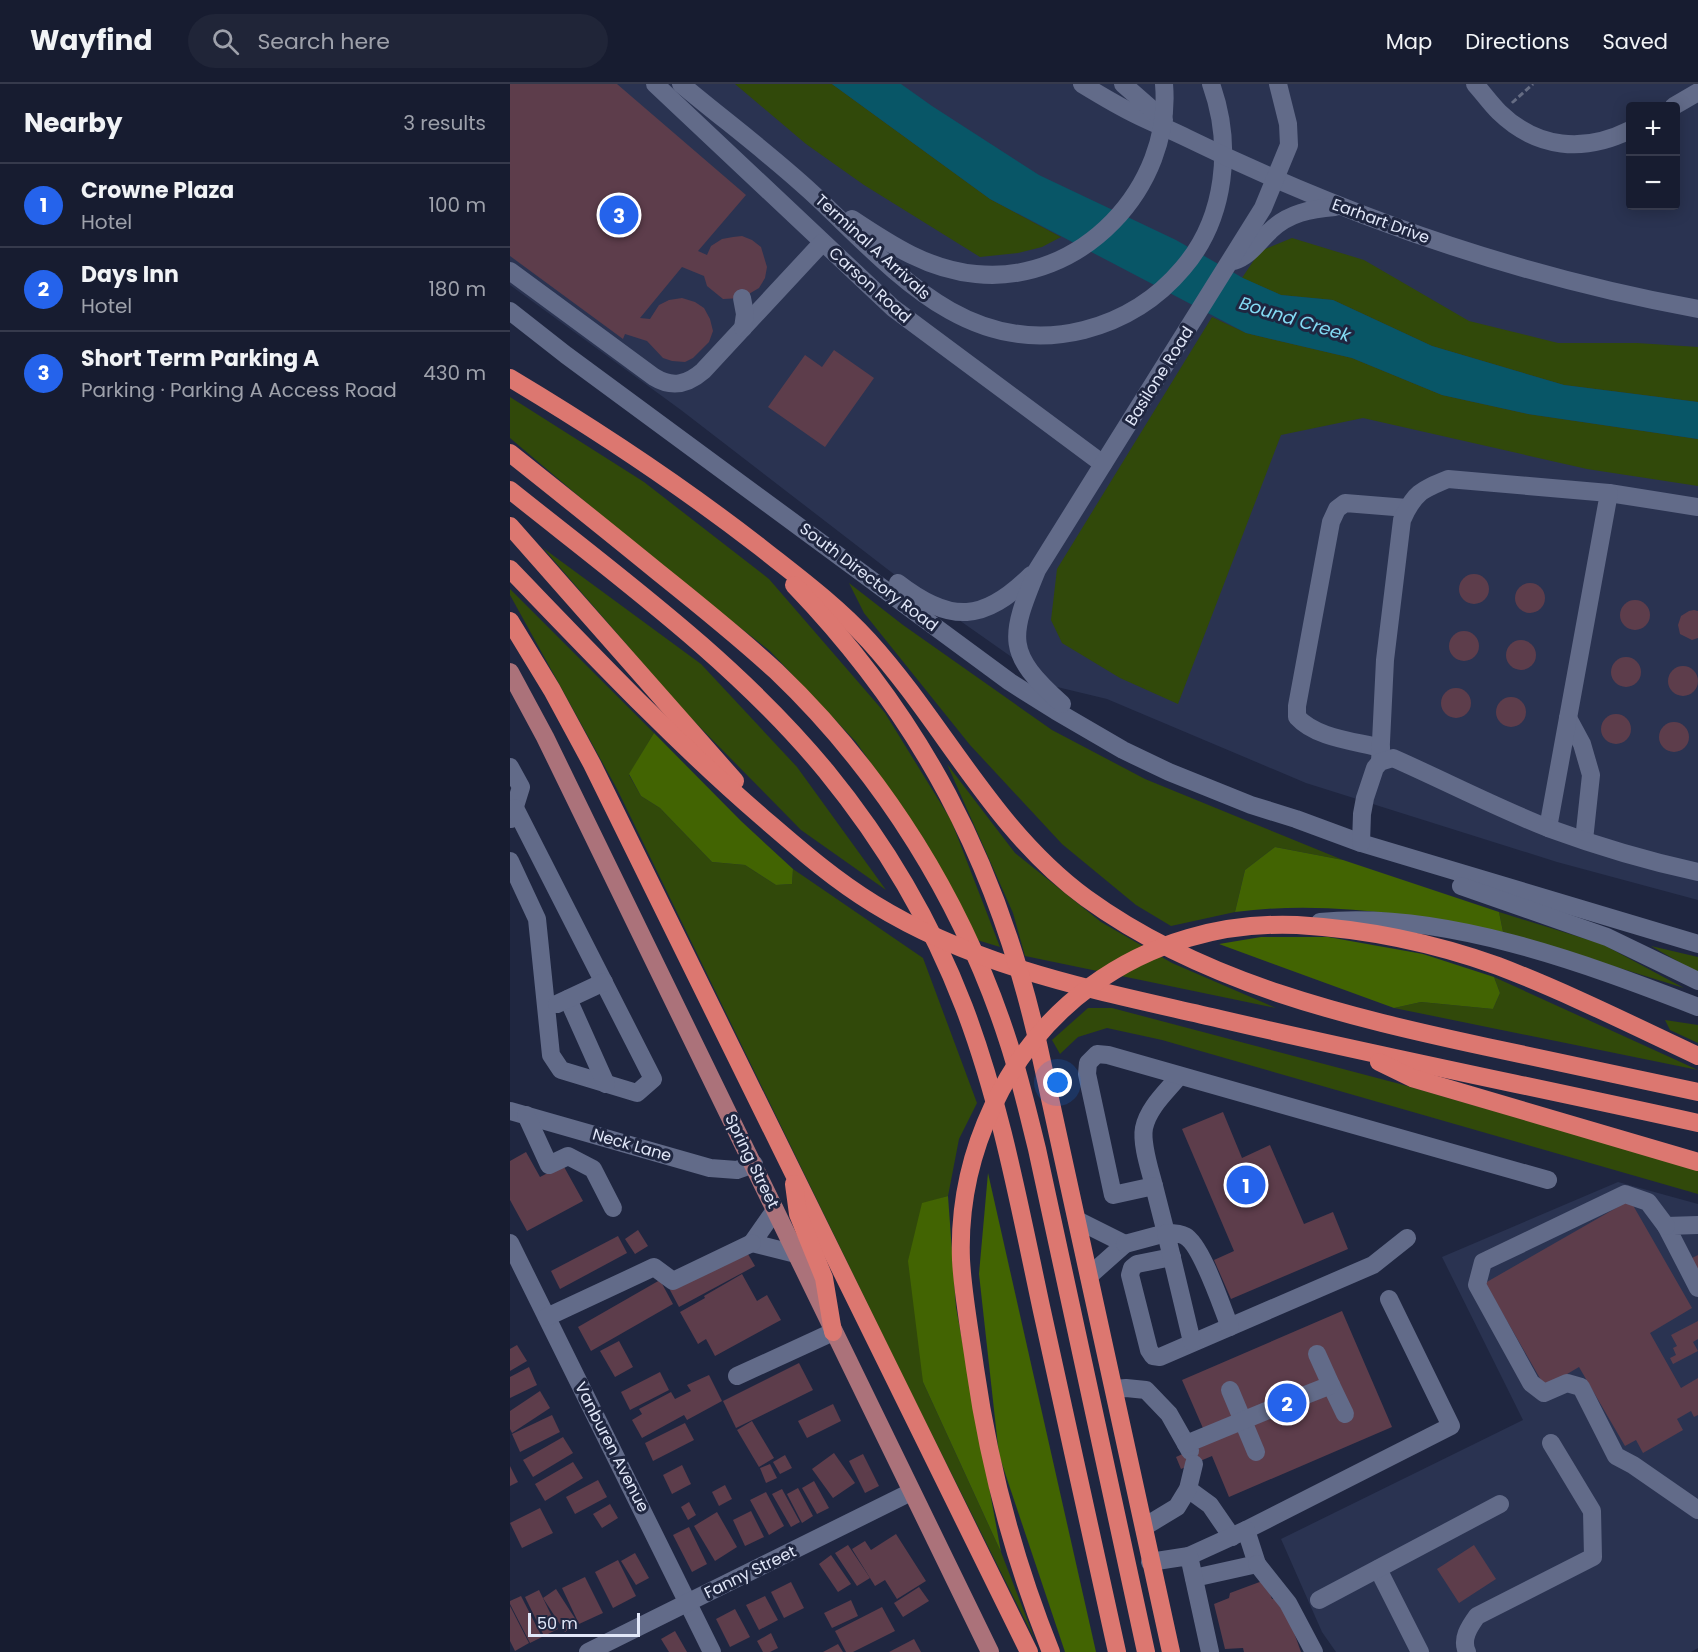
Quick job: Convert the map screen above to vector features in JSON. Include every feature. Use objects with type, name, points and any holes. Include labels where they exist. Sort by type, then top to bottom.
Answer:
[{"type":"highway","points":[[512,379],[641,460],[702,502],[816,591],[872,645],[911,691],[985,796],[1029,848],[1053,872],[1087,898],[1141,933],[1239,978],[1342,1013],[1390,1026],[1698,1092]]},
{"type":"highway","points":[[510,453],[721,623],[783,679],[834,732],[869,775],[906,827],[944,890],[979,963],[1017,1070],[1146,1652]]},
{"type":"highway","points":[[510,490],[693,638],[733,672],[778,717],[826,771],[865,823],[905,885],[931,932],[964,1008],[990,1088],[1016,1194],[1117,1652]]},
{"type":"highway","points":[[702,502],[765,556],[834,629],[891,701],[921,746],[948,794],[984,868],[1012,946],[1030,1009],[1171,1652]]},
{"type":"highway","points":[[510,526],[784,836]]},
{"type":"highway","points":[[510,570],[674,737],[784,836],[853,891],[910,924],[992,961],[1023,972],[1353,1050],[1698,1123]]},
{"type":"highway","points":[[510,621],[562,706],[592,764],[1029,1652]]},
{"type":"highway","points":[[1051,1652],[1010,1537],[988,1442],[980,1403],[963,1280],[962,1227],[974,1155],[993,1104],[1006,1080],[1030,1046],[1066,1006],[1110,973],[1173,943],[1232,928],[1287,925],[1323,927],[1390,937],[1471,957],[1548,987],[1698,1056]]},
{"type":"highway","points":[[1353,1050],[1412,1078],[1698,1162]]},
{"type":"highway","points":[[792,1170],[798,1214],[824,1278],[833,1332]]},
{"type":"main road","name":"Spring Street","points":[[510,672],[545,736],[990,1652]]},
{"type":"street","name":"Carson Road","points":[[655,84],[822,243],[910,323],[1103,464]]},
{"type":"street","points":[[681,84],[808,189],[896,247],[950,270],[991,275],[1033,269],[1071,254],[1104,231],[1131,201],[1150,166],[1161,130],[1164,84]]},
{"type":"street","name":"Earhart Drive","points":[[1082,84],[1139,116],[1275,180],[1410,233],[1515,267],[1589,286],[1698,309]]},
{"type":"street","points":[[1123,84],[1184,136]]},
{"type":"street","name":"Terminal A Arrivals","points":[[808,189],[884,260],[945,309],[993,330],[1057,335],[1075,332],[1109,322],[1138,307],[1165,287],[1196,250],[1210,222],[1219,193],[1223,163],[1223,130],[1211,84]]},
{"type":"street","name":"Basilone Road","points":[[1037,570],[1263,208],[1289,145],[1278,84]]},
{"type":"street","points":[[1475,84],[1500,112],[1521,129],[1539,138],[1563,145],[1588,145],[1626,132]]},
{"type":"street","points":[[1680,102],[1698,92]]},
{"type":"street","points":[[1230,263],[1245,258],[1282,221],[1313,209],[1339,206]]},
{"type":"street","points":[[510,271],[647,373],[670,385],[688,382],[698,376],[822,243]]},
{"type":"street","points":[[742,298],[745,314],[742,328]]},
{"type":"street","name":"South Directory Road","points":[[510,311],[1010,682],[1100,737],[1146,761],[1251,806]]},
{"type":"street","points":[[1362,843],[1362,814],[1365,798],[1381,755],[1384,660],[1402,520],[1411,499],[1431,486],[1448,479],[1609,493],[1698,507]]},
{"type":"street","points":[[1548,828],[1609,493]]},
{"type":"street","points":[[1407,508],[1345,503],[1337,509],[1331,522],[1297,706],[1297,717],[1305,726],[1393,758],[1468,794],[1548,828],[1637,858],[1698,872]]},
{"type":"street","points":[[826,545],[878,568],[921,600],[948,611],[978,610],[997,603],[1013,593],[1037,570]]},
{"type":"street","points":[[1037,570],[1017,620],[1016,629],[1021,655],[1029,672],[1041,686],[1100,737]]},
{"type":"street","points":[[1568,718],[1582,744],[1591,775],[1584,840]]},
{"type":"street","points":[[510,767],[521,787],[512,816],[604,982],[653,1079],[637,1093],[561,1070],[551,1055],[537,919],[510,861]]},
{"type":"street","points":[[1251,806],[1296,819],[1362,843],[1698,944]]},
{"type":"street","points":[[1251,806],[1294,827],[1591,931],[1698,981]]},
{"type":"street","points":[[1287,925],[1337,920],[1380,920],[1468,934],[1582,964],[1698,1007]]},
{"type":"street","points":[[546,1009],[604,982]]},
{"type":"street","points":[[568,999],[606,1084]]},
{"type":"street","points":[[1154,1185],[1113,1194],[1087,1074],[1088,1063],[1097,1054],[1108,1055],[1548,1180]]},
{"type":"street","points":[[1177,1075],[1176,1080],[1154,1105],[1144,1129],[1145,1149],[1192,1342]]},
{"type":"street","points":[[518,1113],[549,1166],[568,1156],[593,1169],[613,1208]]},
{"type":"street","name":"Neck Lane","points":[[518,1113],[710,1168],[728,1171],[754,1164]]},
{"type":"street","points":[[1698,1288],[1666,1226],[1648,1202],[1625,1194],[1483,1262],[1478,1285],[1531,1383],[1544,1393],[1567,1383],[1581,1387],[1616,1456],[1633,1465],[1698,1510]]},
{"type":"street","points":[[547,1317],[654,1267],[673,1281],[752,1243],[776,1210]]},
{"type":"street","points":[[1077,1220],[1125,1244]]},
{"type":"street","points":[[1666,1226],[1698,1225]]},
{"type":"street","points":[[1089,1276],[1125,1244],[1166,1233],[1186,1236],[1208,1273],[1230,1327]]},
{"type":"street","points":[[1172,1257],[1137,1264],[1132,1268],[1130,1275],[1149,1350],[1153,1356],[1160,1357],[1373,1265],[1407,1238]]},
{"type":"street","name":"Vanburen Avenue","points":[[510,1243],[712,1652]]},
{"type":"street","points":[[752,1243],[796,1254]]},
{"type":"street","points":[[1150,1562],[1189,1556],[1450,1426],[1389,1299]]},
{"type":"street","points":[[737,1376],[833,1332]]},
{"type":"street","points":[[1317,1354],[1345,1414]]},
{"type":"street","points":[[1303,1396],[1330,1385]]},
{"type":"street","points":[[1114,1389],[1146,1390],[1169,1414],[1190,1453],[1188,1490],[1178,1507],[1144,1527]]},
{"type":"street","points":[[1230,1390],[1256,1452]]},
{"type":"street","points":[[1190,1453],[1242,1421],[1266,1411]]},
{"type":"street","points":[[1467,1652],[1464,1646],[1467,1630],[1477,1616],[1593,1557],[1592,1511],[1551,1443]]},
{"type":"street","points":[[1188,1490],[1210,1505],[1239,1533],[1257,1564],[1288,1603],[1314,1652]]},
{"type":"street","name":"Fanny Street","points":[[588,1652],[911,1492]]},
{"type":"street","points":[[1319,1600],[1500,1504]]},
{"type":"street","points":[[1189,1556],[1210,1652]]},
{"type":"street","points":[[1194,1578],[1257,1564]]},
{"type":"street","points":[[1378,1569],[1420,1652]]},
{"type":"path","points":[[1513,102],[1533,84]]},
{"type":"shaded area","points":[[510,84],[1698,84],[1698,900],[1557,862],[1306,783],[1107,699],[1053,686],[895,575],[681,410],[510,285]]},
{"type":"shaded area","points":[[1618,1182],[1698,1204],[1698,1648],[1691,1652],[1336,1652],[1322,1632],[1281,1539],[1523,1420],[1442,1257]]},
{"type":"green space","points":[[735,84],[832,84],[990,199],[1061,237],[1042,247],[1018,253],[980,257],[864,185],[806,144]]},
{"type":"green space","points":[[1292,238],[1364,260],[1469,321],[1558,343],[1637,343],[1698,347],[1698,402],[1564,385],[1432,346],[1333,300],[1281,295],[1242,278],[1260,251]]},
{"type":"green space","points":[[1212,317],[1246,333],[1352,358],[1442,395],[1528,414],[1698,439],[1698,486],[1587,469],[1363,418],[1281,435],[1178,704],[1120,678],[1062,643],[1051,620],[1057,569]]},
{"type":"green space","points":[[510,397],[644,482],[769,579],[885,713],[951,820],[1000,947],[977,940],[924,839],[856,742],[770,651],[661,566],[510,438]]},
{"type":"green space","points":[[543,548],[701,664],[797,767],[886,890],[801,830],[684,711]]},
{"type":"green space","points":[[849,583],[903,625],[1052,730],[1145,779],[1343,860],[1275,847],[1245,870],[1235,912],[1171,926],[1136,905],[1062,844],[970,745],[864,613]]},
{"type":"green space","points":[[510,589],[654,733],[629,775],[641,796],[660,808],[712,862],[745,865],[776,885],[792,884],[793,869],[923,958],[977,1103],[959,1139],[948,1196],[922,1204],[923,1382],[1001,1552],[1035,1640],[906,1383],[617,789],[510,595]]},
{"type":"green space","points":[[654,733],[741,821],[793,869],[792,884],[776,885],[745,865],[712,862],[660,808],[641,796],[629,774]]},
{"type":"green space","points":[[947,764],[1015,853],[1101,922],[1172,963],[1276,1008],[1025,956],[1013,913]]},
{"type":"green space","points":[[1275,847],[1343,860],[1499,912],[1503,932],[1369,911],[1302,908],[1235,912],[1245,870]]},
{"type":"green space","points":[[1499,912],[1602,944],[1684,988],[1503,932]]},
{"type":"green space","points":[[1261,937],[1328,937],[1423,954],[1494,977],[1500,993],[1493,1009],[1421,1002],[1394,1008],[1219,944]]},
{"type":"green space","points":[[1651,946],[1698,957],[1698,973]]},
{"type":"green space","points":[[1494,977],[1698,1070],[1394,1008],[1421,1002],[1493,1009],[1500,993]]},
{"type":"green space","points":[[1088,1008],[1112,1008],[1400,1084],[1698,1170],[1698,1194],[1162,1040],[1107,1028],[1078,1037],[1060,1054],[1052,1040]]},
{"type":"green space","points":[[1665,1020],[1698,1025],[1698,1043],[1670,1030]]},
{"type":"green space","points":[[988,1173],[1096,1652],[1065,1652],[999,1455],[979,1274]]},
{"type":"green space","points":[[948,1196],[956,1307],[1001,1552],[923,1382],[908,1261],[922,1203]]},
{"type":"water","name":"Bound Creek","points":[[832,84],[901,84],[1039,175],[1176,240],[1243,278],[1281,295],[1333,300],[1432,346],[1564,385],[1698,402],[1698,439],[1528,414],[1442,395],[1352,358],[1246,333],[990,199]]},
{"type":"building","points":[[510,84],[617,84],[746,195],[698,251],[707,255],[711,246],[722,239],[742,236],[752,240],[761,247],[767,267],[765,278],[759,288],[742,298],[723,299],[707,286],[704,276],[682,267],[640,318],[650,319],[659,305],[669,300],[682,298],[704,308],[713,331],[709,342],[693,358],[685,362],[672,361],[663,358],[647,341],[625,334],[623,339],[510,256]]},
{"type":"building","points":[[834,350],[874,378],[825,447],[768,407],[805,355],[822,367]]},
{"type":"building","points":[[1474,574],[1480,575],[1488,583],[1488,595],[1480,603],[1474,604],[1468,603],[1460,595],[1459,589],[1460,583],[1468,575]]},
{"type":"building","points":[[1530,583],[1536,584],[1544,592],[1544,604],[1536,612],[1530,613],[1524,612],[1516,604],[1515,598],[1516,592],[1524,584]]},
{"type":"building","points":[[1635,600],[1641,601],[1649,609],[1649,621],[1641,629],[1635,630],[1629,629],[1621,621],[1620,615],[1621,609],[1629,601]]},
{"type":"building","points":[[1694,610],[1698,611],[1698,638],[1692,640],[1680,634],[1678,625],[1681,616]]},
{"type":"building","points":[[1464,631],[1474,636],[1479,646],[1474,656],[1464,661],[1454,656],[1449,646],[1454,636]]},
{"type":"building","points":[[1521,640],[1527,641],[1535,649],[1535,661],[1527,669],[1521,670],[1515,669],[1507,661],[1506,655],[1507,649],[1515,641]]},
{"type":"building","points":[[1626,657],[1632,658],[1640,666],[1640,678],[1632,686],[1626,687],[1620,686],[1612,678],[1611,672],[1612,666],[1620,658]]},
{"type":"building","points":[[1683,666],[1689,667],[1697,675],[1697,687],[1689,695],[1683,696],[1677,695],[1669,687],[1668,681],[1669,675],[1677,667]]},
{"type":"building","points":[[1456,688],[1462,689],[1470,697],[1470,709],[1462,717],[1456,718],[1450,717],[1442,709],[1441,703],[1442,697],[1450,689]]},
{"type":"building","points":[[1511,697],[1517,698],[1525,706],[1525,718],[1517,726],[1511,727],[1505,726],[1497,718],[1496,712],[1497,706],[1505,698]]},
{"type":"building","points":[[1616,714],[1622,715],[1630,723],[1630,735],[1622,743],[1616,744],[1610,743],[1602,735],[1601,729],[1602,723],[1610,715]]},
{"type":"building","points":[[1674,722],[1680,723],[1688,731],[1688,743],[1680,751],[1674,752],[1668,751],[1660,743],[1659,737],[1660,731],[1668,723]]},
{"type":"building","points":[[1223,1112],[1242,1158],[1270,1145],[1304,1224],[1333,1212],[1348,1249],[1231,1299],[1214,1260],[1234,1251],[1182,1129]]},
{"type":"building","points":[[526,1152],[540,1177],[563,1165],[583,1201],[527,1231],[510,1200],[510,1161]]},
{"type":"building","points":[[1630,1200],[1692,1308],[1650,1333],[1681,1388],[1698,1378],[1698,1415],[1694,1417],[1691,1411],[1677,1419],[1683,1430],[1643,1453],[1636,1440],[1625,1446],[1579,1367],[1545,1387],[1485,1283]]},
{"type":"building","points":[[638,1230],[648,1246],[635,1254],[625,1239]]},
{"type":"building","points":[[618,1236],[627,1253],[560,1289],[551,1271]]},
{"type":"building","points":[[745,1249],[755,1266],[679,1307],[670,1290]]},
{"type":"building","points":[[1698,1255],[1698,1274],[1690,1259]]},
{"type":"building","points":[[742,1274],[757,1301],[767,1295],[781,1320],[715,1356],[706,1339],[698,1344],[680,1312]]},
{"type":"building","points":[[660,1280],[673,1304],[591,1351],[578,1327]]},
{"type":"building","points":[[1342,1311],[1392,1427],[1229,1497],[1212,1456],[1181,1469],[1176,1457],[1209,1442],[1182,1380]]},
{"type":"building","points":[[1698,1321],[1698,1339],[1693,1342],[1698,1351],[1673,1364],[1670,1358],[1676,1355],[1673,1348],[1677,1346],[1671,1335]]},
{"type":"building","points":[[619,1341],[633,1367],[615,1377],[600,1351]]},
{"type":"building","points":[[517,1345],[527,1361],[510,1371],[510,1349]]},
{"type":"building","points":[[799,1363],[813,1390],[736,1428],[723,1401]]},
{"type":"building","points":[[529,1367],[537,1385],[510,1398],[510,1377]]},
{"type":"building","points":[[660,1372],[669,1390],[630,1410],[621,1392]]},
{"type":"building","points":[[709,1375],[722,1401],[687,1420],[684,1415],[642,1438],[632,1420],[642,1414],[639,1409],[671,1392],[675,1399],[691,1391],[687,1385]]},
{"type":"building","points":[[540,1391],[550,1408],[512,1433],[510,1411]]},
{"type":"building","points":[[833,1404],[841,1421],[807,1438],[798,1421]]},
{"type":"building","points":[[552,1415],[560,1432],[520,1452],[512,1434]]},
{"type":"building","points":[[752,1421],[774,1458],[759,1467],[737,1430]]},
{"type":"building","points":[[685,1423],[694,1440],[653,1461],[645,1443]]},
{"type":"building","points":[[563,1437],[573,1453],[533,1477],[523,1460]]},
{"type":"building","points":[[834,1453],[855,1483],[833,1498],[812,1469]]},
{"type":"building","points":[[863,1454],[879,1486],[865,1493],[849,1461]]},
{"type":"building","points":[[785,1455],[792,1468],[780,1474],[773,1462]]},
{"type":"building","points":[[573,1462],[583,1478],[545,1501],[535,1484]]},
{"type":"building","points":[[770,1464],[777,1478],[766,1483],[760,1468]]},
{"type":"building","points":[[682,1465],[691,1484],[672,1494],[663,1475]]},
{"type":"building","points":[[510,1466],[518,1482],[510,1486]]},
{"type":"building","points":[[598,1480],[607,1497],[575,1514],[566,1497]]},
{"type":"building","points":[[814,1481],[829,1508],[817,1514],[802,1488]]},
{"type":"building","points":[[725,1485],[732,1499],[719,1506],[712,1492]]},
{"type":"building","points":[[798,1488],[813,1516],[802,1523],[787,1494]]},
{"type":"building","points":[[782,1489],[800,1522],[791,1527],[772,1494]]},
{"type":"building","points":[[766,1492],[784,1526],[769,1535],[750,1500]]},
{"type":"building","points":[[689,1502],[696,1515],[688,1520],[681,1507]]},
{"type":"building","points":[[610,1504],[618,1518],[602,1528],[593,1514]]},
{"type":"building","points":[[540,1508],[553,1533],[522,1548],[510,1523]]},
{"type":"building","points":[[751,1511],[764,1537],[745,1546],[733,1520]]},
{"type":"building","points":[[717,1512],[737,1547],[715,1561],[694,1526]]},
{"type":"building","points":[[689,1527],[707,1564],[692,1572],[673,1535]]},
{"type":"building","points":[[896,1534],[926,1581],[897,1599],[885,1580],[875,1586],[852,1549],[865,1541],[871,1550]]},
{"type":"building","points":[[848,1545],[870,1578],[857,1586],[835,1553]]},
{"type":"building","points":[[1474,1545],[1496,1579],[1459,1603],[1437,1569]]},
{"type":"building","points":[[635,1553],[649,1578],[636,1585],[621,1561]]},
{"type":"building","points":[[831,1555],[851,1584],[838,1592],[819,1564]]},
{"type":"building","points":[[618,1560],[636,1596],[613,1608],[595,1572]]},
{"type":"building","points":[[585,1577],[603,1613],[579,1624],[562,1588]]},
{"type":"building","points":[[1265,1580],[1272,1599],[1281,1596],[1301,1652],[1244,1652],[1243,1648],[1225,1649],[1214,1604],[1229,1598],[1230,1593]]},
{"type":"building","points":[[791,1582],[804,1608],[784,1618],[771,1592]]},
{"type":"building","points":[[919,1587],[929,1601],[903,1617],[894,1603]]},
{"type":"building","points":[[556,1589],[578,1623],[565,1632],[543,1598]]},
{"type":"building","points":[[539,1590],[558,1629],[544,1636],[525,1597]]},
{"type":"building","points":[[521,1596],[542,1637],[530,1643],[510,1604],[510,1601]]},
{"type":"building","points":[[765,1596],[778,1620],[759,1630],[746,1605]]},
{"type":"building","points":[[851,1600],[858,1616],[832,1628],[824,1613]]},
{"type":"building","points":[[510,1606],[529,1643],[515,1651],[510,1641]]},
{"type":"building","points":[[882,1607],[895,1631],[853,1652],[846,1652],[835,1631]]},
{"type":"building","points":[[735,1609],[750,1637],[730,1647],[716,1619]]},
{"type":"building","points":[[675,1631],[687,1652],[669,1652],[661,1639]]},
{"type":"building","points":[[771,1633],[778,1648],[770,1652],[763,1652],[757,1641]]},
{"type":"building","points":[[914,1639],[921,1652],[889,1652]]},
{"type":"building","points":[[838,1644],[843,1652],[823,1652]]},
{"type":"tunnel","points":[[1266,1411],[1303,1396]]},
{"type":"place","name":"Short Term Parking A","points":[[619,215]]},
{"type":"place","name":"Crowne Plaza","points":[[1246,1185]]},
{"type":"place","name":"Days Inn","points":[[1287,1403]]}]
